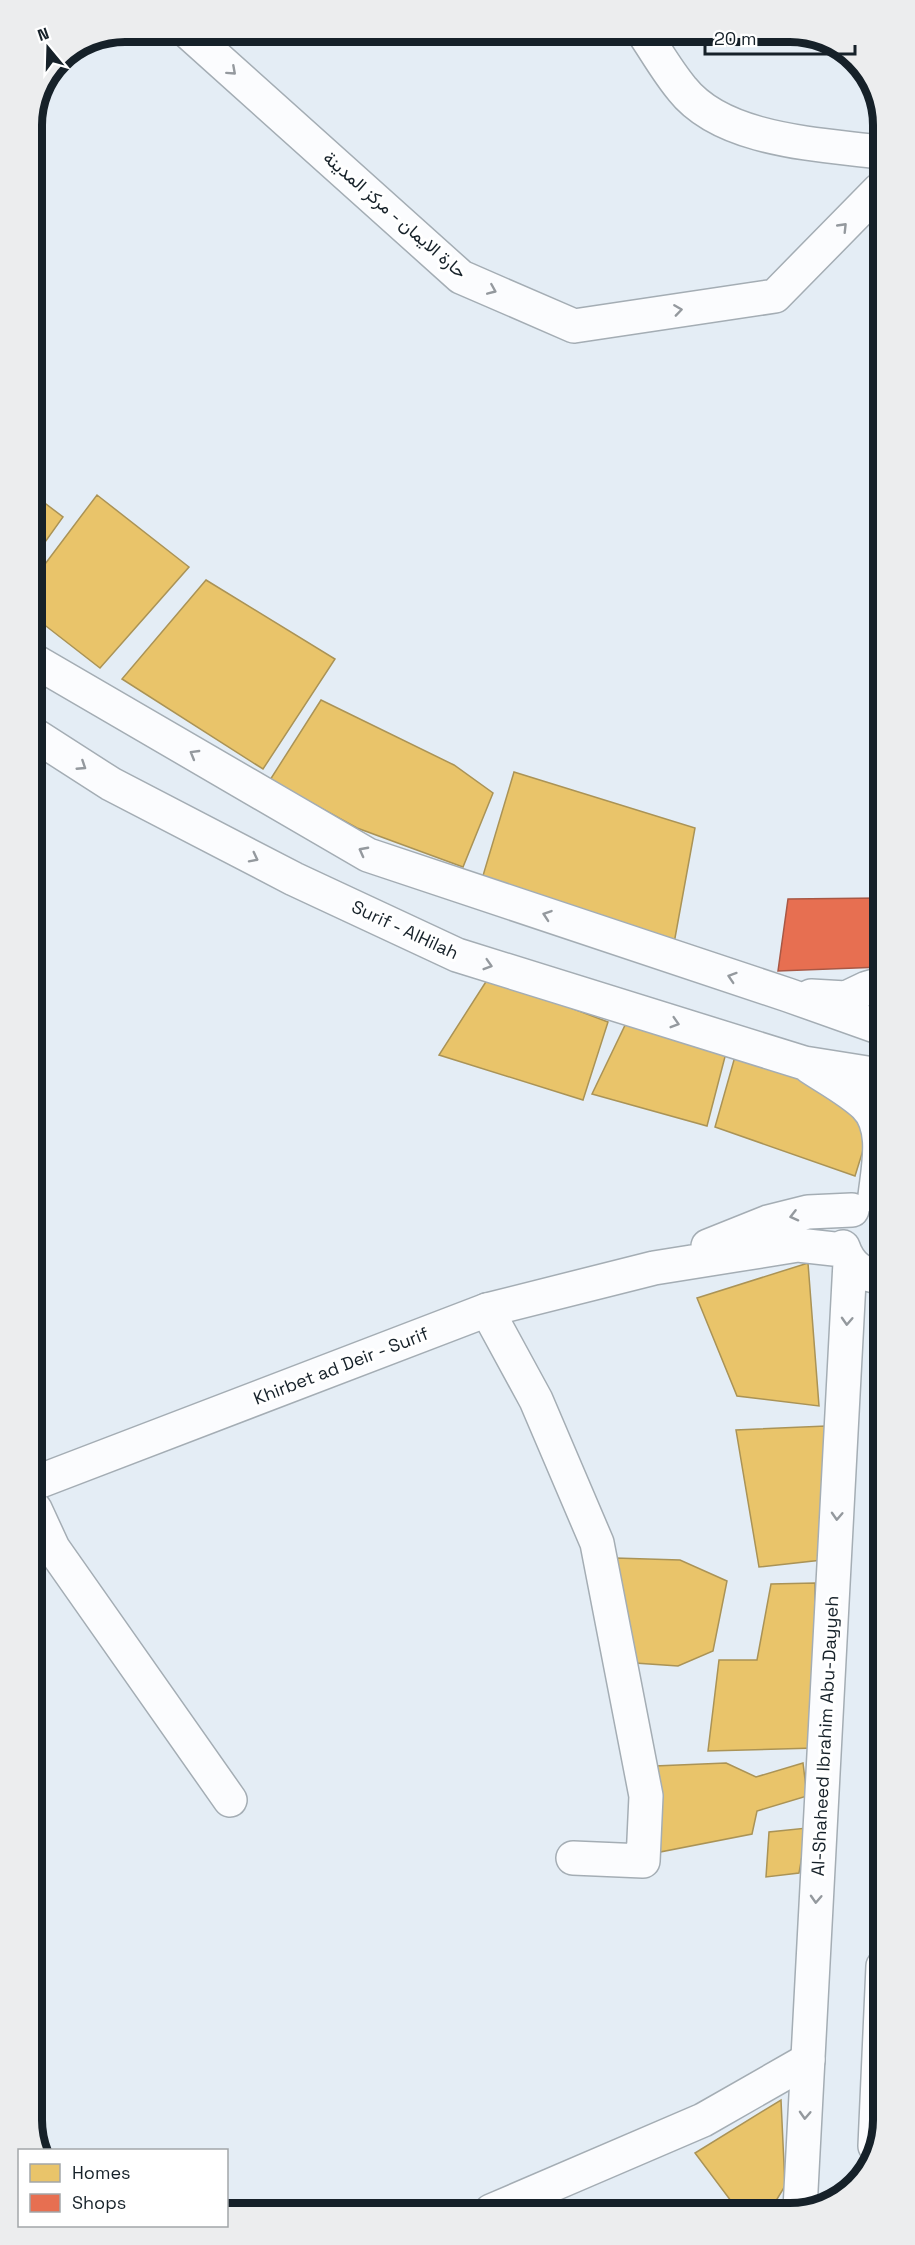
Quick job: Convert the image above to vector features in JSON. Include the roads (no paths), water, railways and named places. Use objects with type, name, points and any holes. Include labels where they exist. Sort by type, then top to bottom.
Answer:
[{"type":"main road","name":"حارة الايمان - مركز المدينة","points":[[199,42],[461,277],[574,326],[775,296],[873,196]]},
{"type":"main road","points":[[650,42],[683,90],[704,108],[732,124],[763,136],[873,151]]},
{"type":"main road","points":[[42,665],[368,855],[788,994],[873,1027]]},
{"type":"main road","name":"Surif - AlHilah","points":[[42,740],[111,784],[294,879],[457,956],[804,1063]]},
{"type":"main road","points":[[788,994],[846,998],[873,986]]},
{"type":"main road","points":[[873,1040],[866,1060],[873,1083]]},
{"type":"main road","points":[[804,1063],[873,1086]]},
{"type":"main road","name":"Al-Shaheed Ibrahim Abu-Dayyeh","points":[[804,1063],[864,1105],[873,1117]]},
{"type":"main road","name":"Al-Shaheed Ibrahim Abu-Dayyeh","points":[[800,2202],[847,1256],[842,1236],[844,1222],[869,1201],[873,1176]]},
{"type":"main road","name":"Khirbet ad Deir - Surif","points":[[654,1268],[768,1222],[869,1201]]},
{"type":"main road","name":"Khirbet ad Deir - Surif","points":[[42,1480],[487,1310],[654,1268],[798,1245],[847,1256]]},
{"type":"main road","points":[[847,1256],[861,1271],[873,1276]]},
{"type":"main road","points":[[487,1310],[536,1400],[597,1543],[646,1796],[643,1861],[573,1858]]},
{"type":"main road","points":[[42,1524],[53,1548],[230,1800]]},
{"type":"main road","points":[[510,2203],[703,2120],[808,2060]]}]
